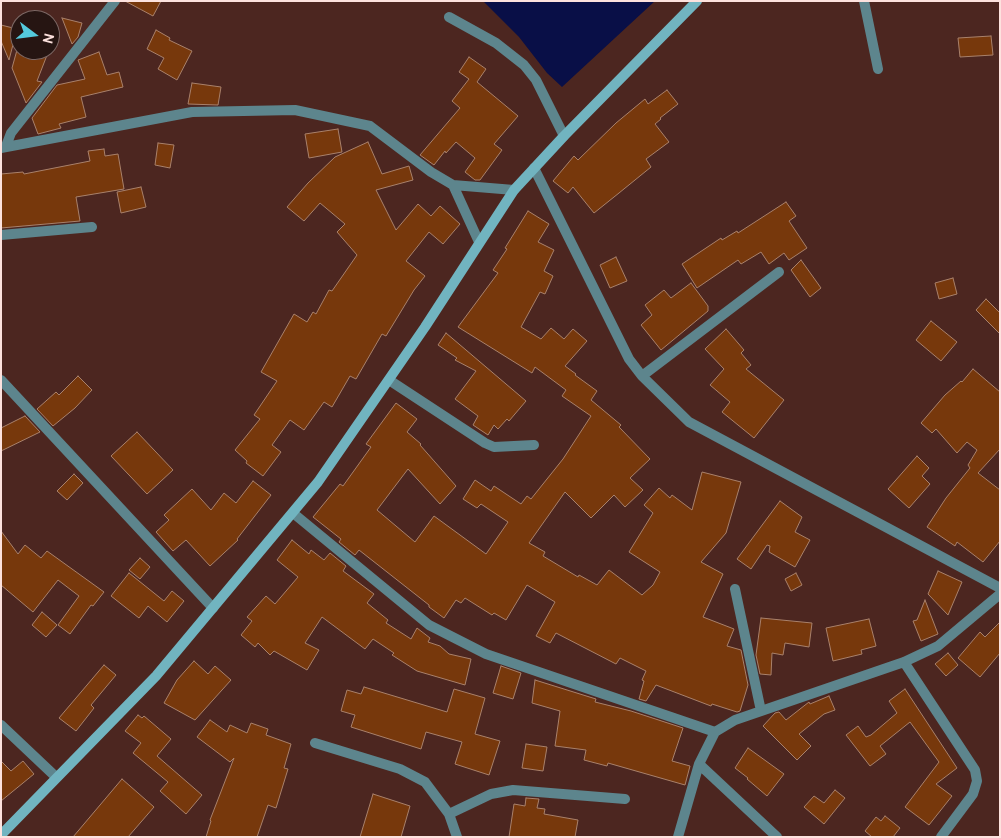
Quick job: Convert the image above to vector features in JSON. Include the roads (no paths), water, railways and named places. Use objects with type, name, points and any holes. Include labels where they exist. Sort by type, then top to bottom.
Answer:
[{"type":"main road","points":[[1,835],[156,676],[318,482],[425,327],[514,190],[564,136],[697,1]]},
{"type":"street","points":[[4,147],[11,133],[115,1]]},
{"type":"street","points":[[864,1],[878,69]]},
{"type":"street","points":[[449,17],[496,43],[524,65],[536,80],[564,136]]},
{"type":"street","points":[[4,147],[192,112],[295,110],[370,126],[431,172],[453,185],[514,190]]},
{"type":"street","points":[[534,168],[629,359],[642,376],[689,422],[1000,588]]},
{"type":"street","points":[[453,185],[479,242]]},
{"type":"street","points":[[1,235],[92,227]]},
{"type":"street","points":[[642,376],[779,272]]},
{"type":"street","points":[[1,380],[213,608]]},
{"type":"street","points":[[388,380],[485,443],[494,447],[534,445]]},
{"type":"street","points":[[293,513],[430,625],[470,646],[486,654],[715,732]]},
{"type":"street","points":[[735,588],[761,711]]},
{"type":"street","points":[[678,837],[699,764],[715,732],[735,720],[904,662],[938,646],[1000,594]]},
{"type":"street","points":[[904,662],[975,770],[977,781],[973,794],[941,837]]},
{"type":"street","points":[[1,725],[56,777]]},
{"type":"street","points":[[315,743],[400,769],[425,782],[449,814],[457,837]]},
{"type":"street","points":[[699,764],[777,837]]},
{"type":"street","points":[[449,814],[491,794],[512,790],[625,799]]}]
